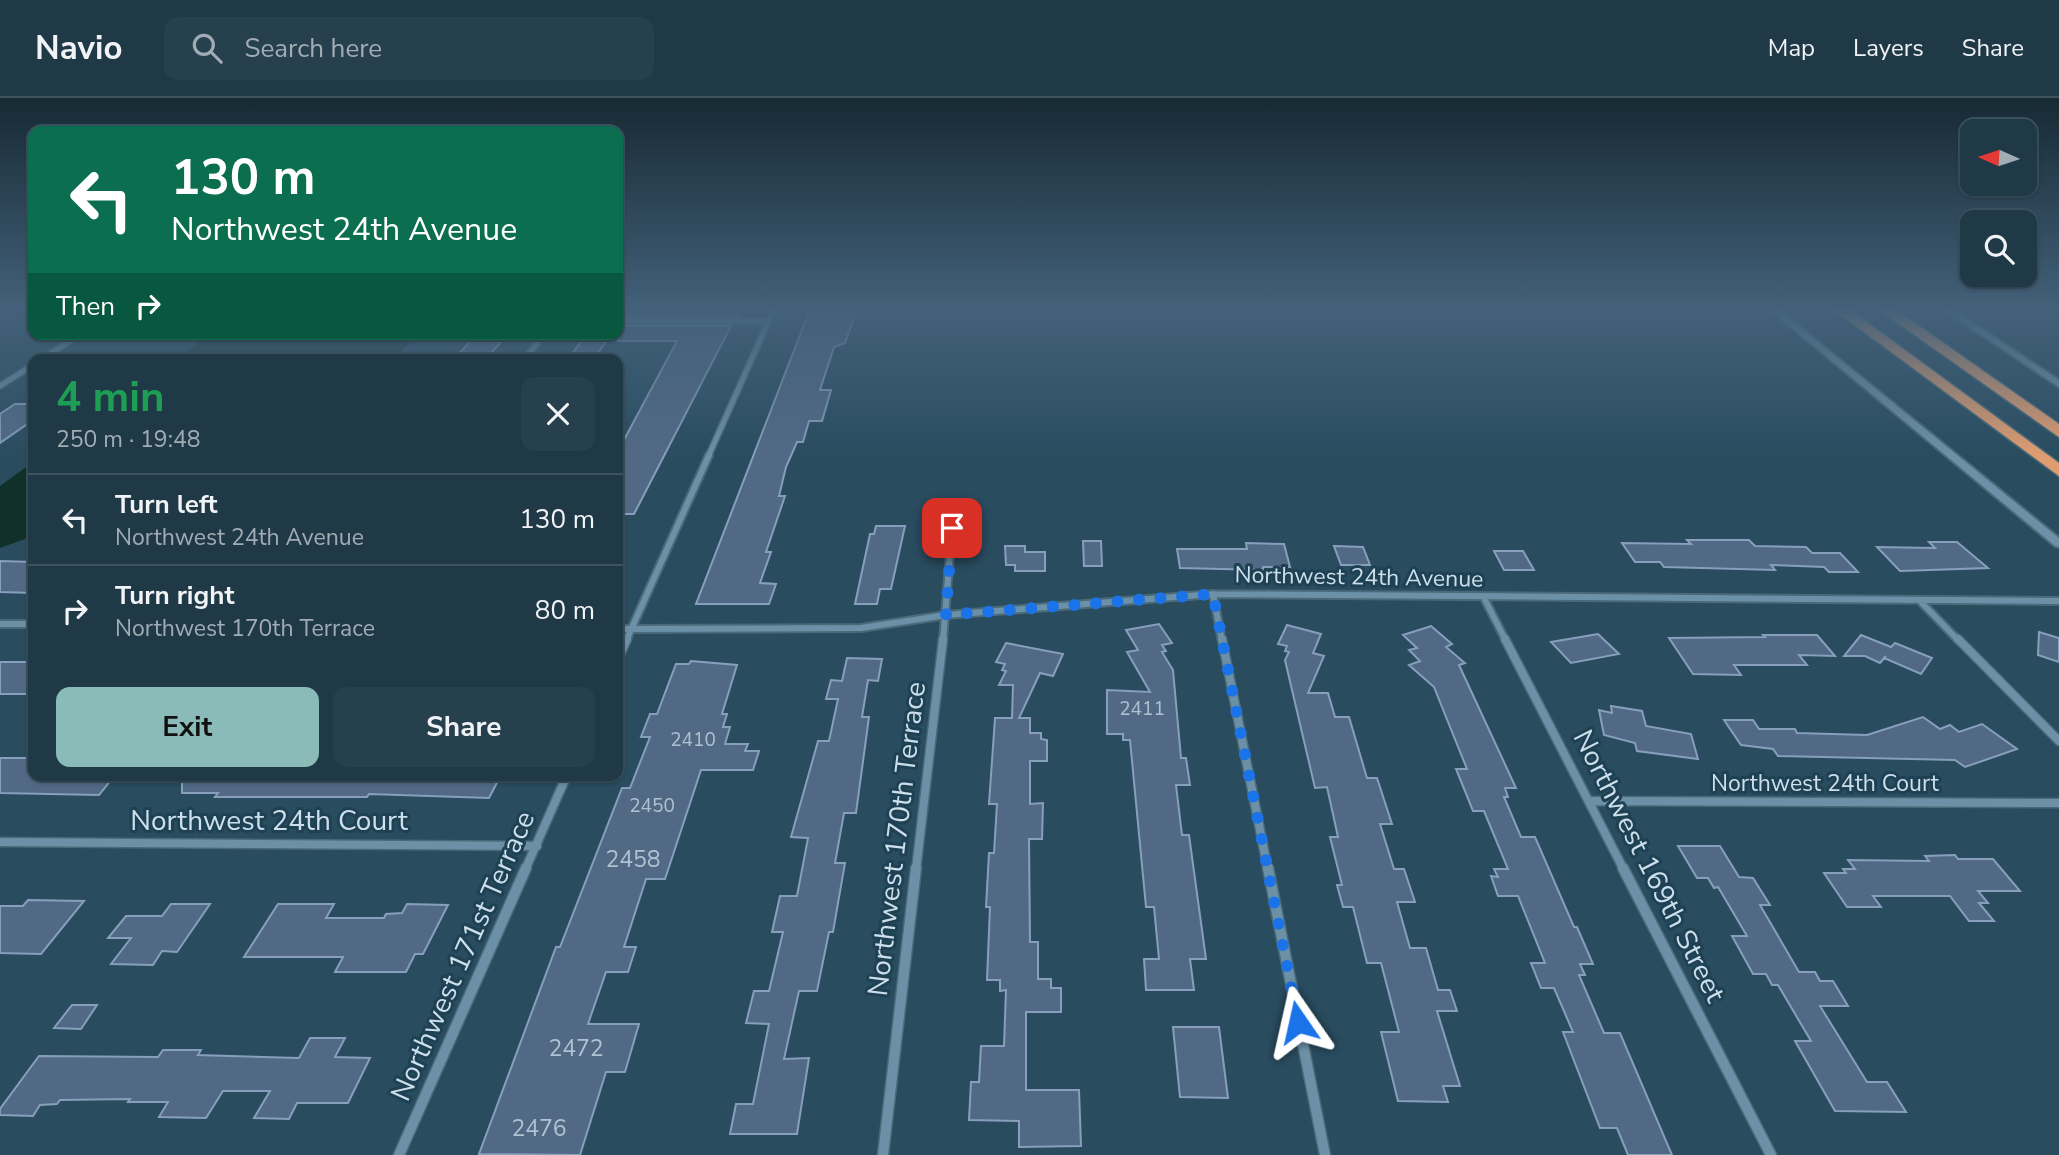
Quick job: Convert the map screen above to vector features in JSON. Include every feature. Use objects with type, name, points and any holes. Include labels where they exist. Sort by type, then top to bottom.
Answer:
[{"type":"highway","points":[[1907,358],[2058,470]]},
{"type":"highway","points":[[1955,358],[2059,432]]},
{"type":"street","points":[[623,647],[751,358]]},
{"type":"street","points":[[1833,358],[2059,544]]},
{"type":"street","points":[[2020,358],[2059,384]]},
{"type":"street","points":[[0,386],[28,368]]},
{"type":"street","name":"Northwest 170th Terrace","points":[[883,1155],[946,615],[952,528]]},
{"type":"street","points":[[1213,594],[1325,1155]]},
{"type":"street","name":"Northwest 24th Avenue","points":[[623,629],[861,628],[946,615],[1213,594],[2059,601]]},
{"type":"street","name":"Northwest 169th Street","points":[[1484,598],[1591,801],[1771,1155]]},
{"type":"street","points":[[1919,600],[2059,741]]},
{"type":"street","points":[[0,624],[28,624]]},
{"type":"street","name":"Northwest 171st Terrace","points":[[399,1155],[564,781]]},
{"type":"street","name":"Northwest 24th Court","points":[[1591,801],[2059,803]]},
{"type":"street","name":"Northwest 24th Court","points":[[0,842],[537,846]]},
{"type":"shaded area","points":[[28,466],[28,538],[0,548],[0,486]]},
{"type":"building","points":[[668,358],[714,358],[634,514],[623,514],[623,442]]},
{"type":"building","points":[[791,358],[830,358],[820,390],[831,390],[822,421],[809,421],[803,442],[797,442],[786,467],[779,496],[785,496],[766,552],[771,552],[760,583],[776,584],[769,604],[696,604]]},
{"type":"building","points":[[15,404],[28,404],[28,423],[0,443],[0,414]]},
{"type":"building","points":[[876,526],[905,526],[891,589],[880,589],[877,604],[855,604],[870,534],[874,534]]},
{"type":"building","points":[[1687,540],[1749,540],[1755,546],[1806,547],[1812,553],[1840,553],[1858,572],[1829,572],[1824,567],[1771,565],[1775,570],[1664,567],[1660,562],[1635,562],[1622,543],[1691,544]]},
{"type":"building","points":[[1083,541],[1101,541],[1102,566],[1084,566]]},
{"type":"building","points":[[1929,542],[1957,542],[1988,568],[1900,571],[1877,547],[1935,548]]},
{"type":"building","points":[[1246,543],[1284,544],[1290,567],[1263,567],[1263,570],[1180,568],[1177,549],[1247,549]]},
{"type":"building","points":[[1005,546],[1025,546],[1025,552],[1045,552],[1045,571],[1015,571],[1015,565],[1006,565]]},
{"type":"building","points":[[1334,546],[1363,547],[1370,565],[1341,565]]},
{"type":"building","points":[[1494,551],[1523,551],[1534,570],[1504,570]]},
{"type":"building","points":[[0,561],[28,562],[28,593],[0,592]]},
{"type":"building","points":[[1159,624],[1172,643],[1162,645],[1166,651],[1162,652],[1173,670],[1181,758],[1186,758],[1190,785],[1176,785],[1182,835],[1189,835],[1206,959],[1190,959],[1194,990],[1146,990],[1144,959],[1159,959],[1154,907],[1146,907],[1130,740],[1123,740],[1123,734],[1107,734],[1107,690],[1150,692],[1127,652],[1138,650],[1126,630]]},
{"type":"building","points":[[1287,625],[1321,634],[1313,653],[1324,656],[1308,693],[1328,693],[1335,717],[1349,717],[1367,778],[1377,778],[1392,824],[1380,824],[1394,869],[1404,869],[1415,902],[1397,902],[1410,948],[1426,948],[1438,990],[1450,990],[1457,1011],[1437,1011],[1460,1086],[1443,1086],[1448,1102],[1398,1101],[1381,1032],[1399,1032],[1381,963],[1367,963],[1353,907],[1343,907],[1337,885],[1342,885],[1330,837],[1338,837],[1327,787],[1315,788],[1285,660],[1289,652],[1285,651],[1287,646],[1278,644]]},
{"type":"building","points":[[1431,626],[1452,644],[1446,647],[1465,663],[1459,665],[1516,788],[1505,788],[1508,797],[1504,797],[1521,837],[1535,837],[1593,964],[1580,964],[1585,975],[1579,975],[1604,1033],[1620,1033],[1672,1155],[1628,1155],[1617,1128],[1600,1128],[1563,1032],[1573,1032],[1554,988],[1541,988],[1531,963],[1545,963],[1518,896],[1498,896],[1491,876],[1498,877],[1494,869],[1508,869],[1484,811],[1473,811],[1456,769],[1467,769],[1434,687],[1409,665],[1420,661],[1409,650],[1417,648],[1403,635]]},
{"type":"building","points":[[2039,632],[2059,638],[2059,662],[2038,655]]},
{"type":"building","points":[[1598,634],[1619,654],[1571,663],[1551,642]]},
{"type":"building","points":[[1763,635],[1817,635],[1835,656],[1799,655],[1807,665],[1734,665],[1741,675],[1693,674],[1669,638],[1765,637]]},
{"type":"building","points":[[1861,635],[1891,647],[1895,643],[1932,658],[1921,674],[1884,658],[1880,663],[1865,656],[1844,656]]},
{"type":"building","points":[[1006,643],[1063,654],[1053,676],[1040,673],[1019,718],[1030,718],[1030,733],[1041,733],[1041,739],[1047,740],[1047,761],[1030,761],[1030,804],[1043,803],[1042,839],[1029,839],[1030,942],[1038,942],[1038,979],[1051,979],[1051,988],[1061,988],[1061,1012],[1026,1012],[1026,1090],[1079,1090],[1081,1146],[1019,1147],[1019,1121],[969,1120],[971,1082],[979,1082],[981,1046],[1004,1046],[1006,990],[1000,991],[1000,980],[987,980],[990,907],[986,907],[989,853],[994,853],[997,804],[989,804],[995,718],[1012,718],[1013,685],[999,685],[1006,671],[1002,670],[1005,664],[996,662]]},
{"type":"building","points":[[847,658],[882,659],[878,681],[868,680],[862,717],[869,717],[856,813],[844,813],[835,863],[845,863],[833,932],[829,932],[817,991],[799,991],[784,1059],[809,1058],[797,1134],[730,1134],[736,1104],[753,1104],[769,1024],[746,1023],[754,991],[769,991],[783,932],[772,932],[780,896],[797,896],[808,838],[791,837],[818,741],[829,741],[838,699],[826,699],[831,680],[842,681]]},
{"type":"building","points":[[691,661],[737,665],[722,714],[727,714],[723,727],[730,727],[725,744],[748,744],[745,751],[759,751],[753,770],[701,770],[665,879],[646,879],[624,947],[636,947],[628,972],[606,972],[588,1024],[639,1024],[625,1072],[606,1072],[580,1155],[479,1154],[556,947],[560,947],[622,788],[630,788],[650,737],[641,737],[650,714],[657,714],[676,664],[689,664]]},
{"type":"building","points":[[0,662],[28,662],[28,694],[0,694]]},
{"type":"building","points":[[1611,706],[1642,711],[1646,726],[1691,734],[1698,759],[1637,751],[1635,743],[1604,735],[1599,710],[1612,713]]},
{"type":"building","points":[[1923,717],[1940,729],[1950,725],[1959,732],[1982,724],[2017,749],[1965,767],[1955,760],[1778,756],[1773,749],[1741,745],[1724,720],[1753,720],[1759,729],[1795,729],[1797,733],[1867,735]]},
{"type":"building","points":[[0,758],[28,758],[28,781],[110,781],[99,795],[0,793]]},
{"type":"building","points":[[182,781],[498,781],[489,798],[369,794],[367,797],[215,797],[218,793],[182,793]]},
{"type":"building","points":[[1678,846],[1720,846],[1739,877],[1753,878],[1770,905],[1760,905],[1799,972],[1815,972],[1820,981],[1833,981],[1848,1006],[1820,1006],[1867,1082],[1887,1082],[1906,1112],[1835,1111],[1795,1041],[1811,1041],[1778,985],[1772,985],[1766,974],[1753,974],[1732,936],[1747,936],[1718,887],[1714,888],[1708,878],[1697,878]]},
{"type":"building","points":[[1955,855],[1958,859],[1993,859],[2020,891],[1978,891],[1988,903],[1979,903],[1994,921],[1969,921],[1950,896],[1873,896],[1881,907],[1847,907],[1824,873],[1846,873],[1843,869],[1855,869],[1848,860],[1929,861],[1925,856]]},
{"type":"building","points":[[28,900],[84,901],[41,954],[0,953],[0,906],[23,906]]},
{"type":"building","points":[[171,904],[210,904],[177,952],[162,951],[153,965],[111,964],[131,938],[108,938],[126,916],[162,916]]},
{"type":"building","points":[[278,904],[334,904],[326,918],[384,918],[386,914],[402,913],[407,904],[448,905],[423,954],[415,954],[406,972],[335,972],[343,957],[244,957]]},
{"type":"building","points":[[72,1005],[97,1005],[81,1029],[54,1028]]},
{"type":"building","points":[[1173,1027],[1219,1027],[1228,1098],[1180,1097]]},
{"type":"building","points":[[310,1038],[345,1038],[335,1057],[370,1058],[348,1103],[297,1103],[289,1119],[254,1118],[270,1091],[223,1091],[206,1118],[159,1117],[168,1102],[128,1102],[130,1099],[60,1100],[57,1104],[40,1105],[33,1116],[0,1115],[0,1109],[39,1056],[158,1057],[163,1050],[201,1050],[198,1055],[299,1058]]},
{"type":"route","points":[[952,528],[946,615],[1213,594],[1298,1022]]}]
